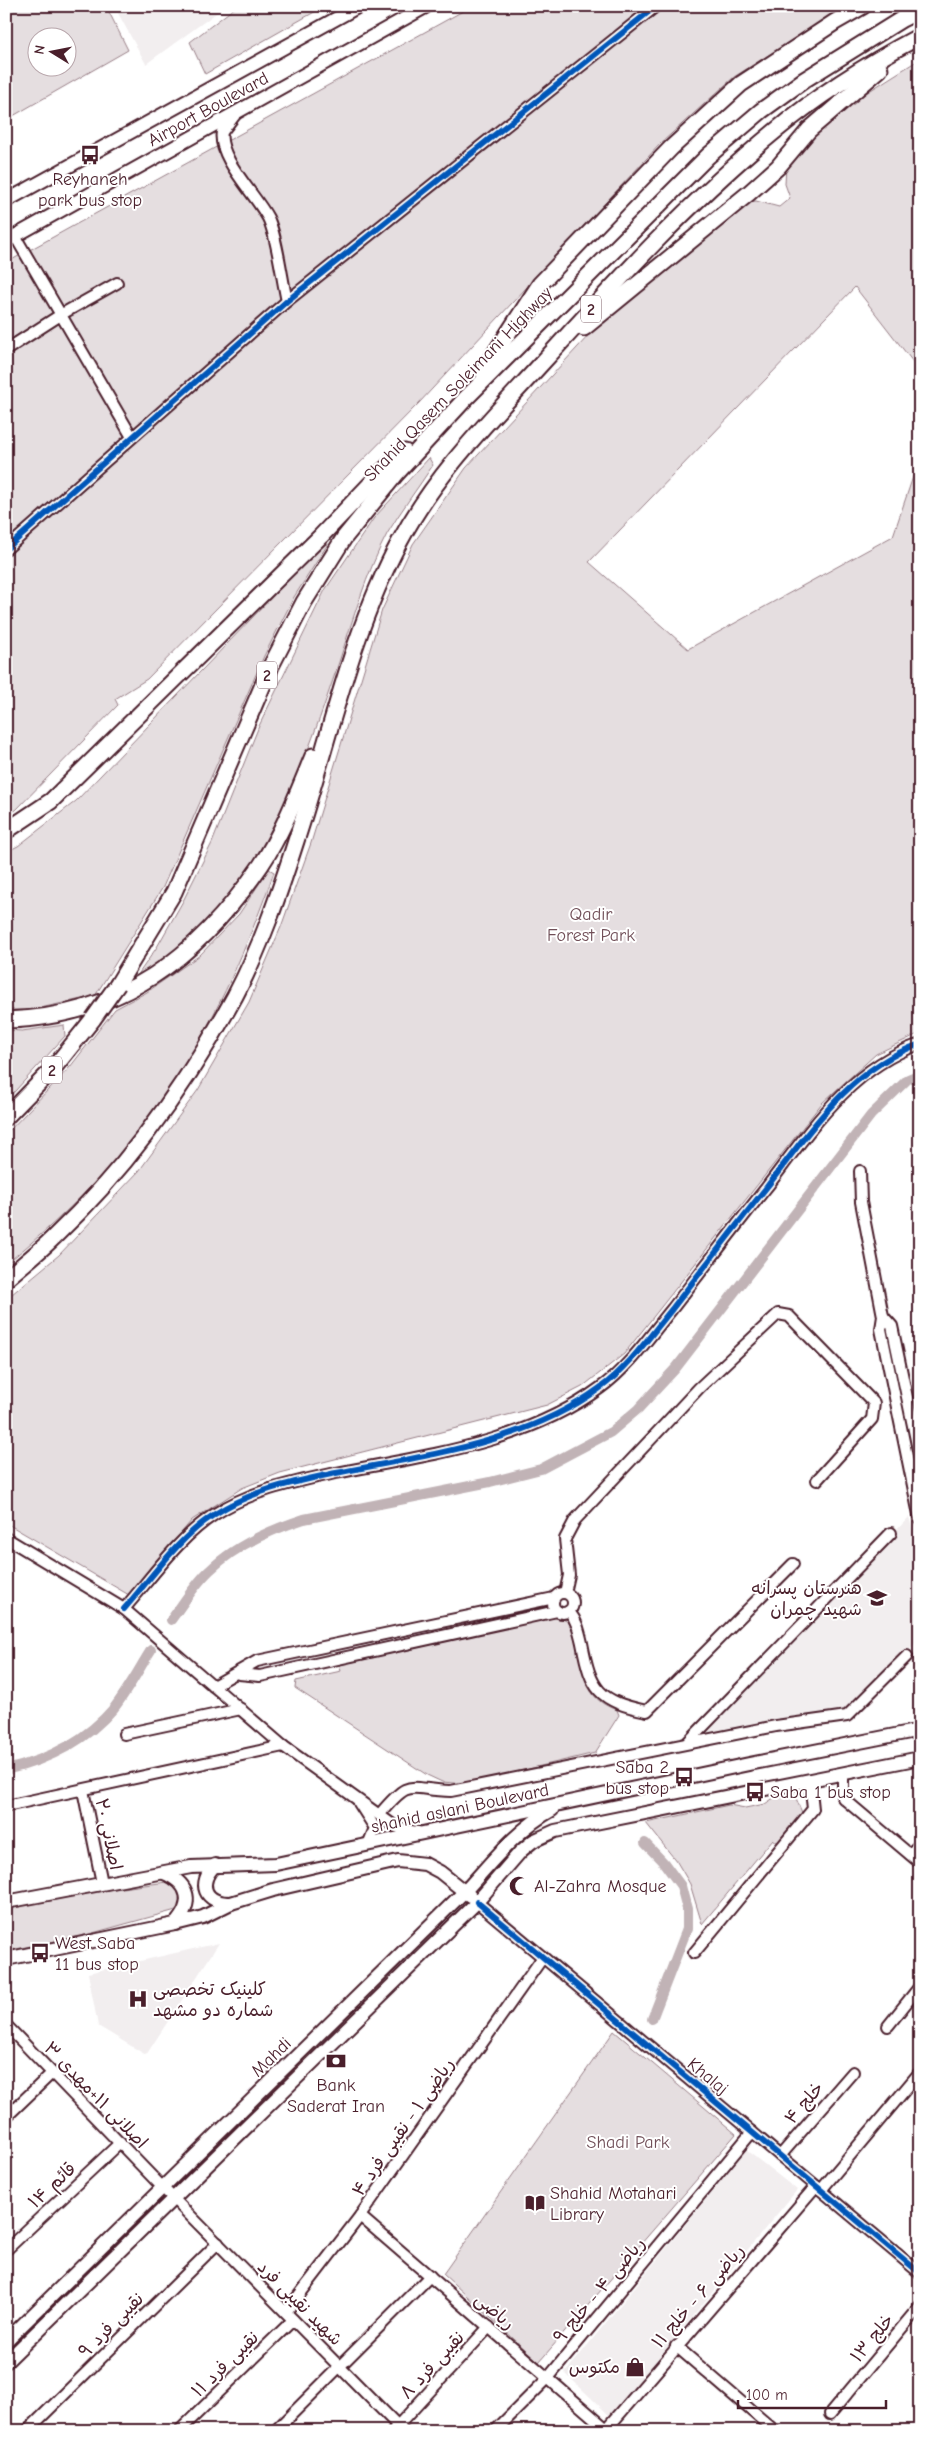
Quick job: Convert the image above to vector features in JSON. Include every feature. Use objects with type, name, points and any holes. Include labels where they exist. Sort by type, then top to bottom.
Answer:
[{"type":"highway","points":[[6,831],[52,801],[321,536],[381,473],[466,398],[540,284],[671,148],[741,84],[835,22],[863,6]]},
{"type":"highway","name":"Shahid Qasem Soleimani Highway","points":[[6,1117],[52,1070],[94,1019],[118,984],[174,892],[271,666],[304,602],[344,538],[396,474],[466,398],[708,156],[761,111],[804,80],[902,19],[920,10]]},
{"type":"highway","points":[[544,361],[749,193],[778,167],[809,130],[917,37]]},
{"type":"highway","name":"2","points":[[6,1020],[36,1019],[82,1010],[139,987],[190,950],[230,906],[262,864],[294,802],[352,659],[372,602],[400,541],[433,487],[479,432],[616,282],[746,156],[818,98],[917,37]]},
{"type":"highway","points":[[6,1279],[55,1237],[127,1160],[184,1082],[235,995],[269,921],[296,841],[352,659]]},
{"type":"main road","name":"Airport Boulevard","points":[[6,201],[359,6]]},
{"type":"main road","name":"Airport Boulevard","points":[[11,238],[427,6]]},
{"type":"main road","name":"shahid aslani Boulevard","points":[[6,1902],[164,1873],[215,1866],[276,1864],[748,1764],[920,1730]]},
{"type":"main road","points":[[810,1781],[920,1758]]},
{"type":"main road","name":"Mahdi","points":[[6,2362],[477,1902],[521,1851],[533,1841],[555,1831],[810,1781]]},
{"type":"main road","name":"Mahdi","points":[[6,2341],[465,1891],[511,1840],[538,1818],[564,1803]]},
{"type":"main road","points":[[6,1959],[203,1917],[230,1903],[273,1890],[398,1861],[424,1864],[440,1872],[477,1902]]},
{"type":"main road","points":[[215,1866],[207,1874],[204,1886],[209,1896],[214,1900],[219,1903],[230,1903]]},
{"type":"main road","points":[[164,1873],[176,1878],[184,1888],[187,1901],[184,1914],[175,1924]]},
{"type":"street","points":[[6,549],[287,301],[656,6]]},
{"type":"street","points":[[236,114],[222,132],[223,150],[259,201],[269,221],[287,301]]},
{"type":"street","points":[[11,238],[62,314],[132,437]]},
{"type":"street","points":[[6,350],[62,314],[117,283]]},
{"type":"street","points":[[124,1609],[186,1538],[216,1513],[272,1486],[472,1445],[519,1431],[565,1412],[603,1386],[642,1348],[823,1113],[862,1077],[896,1052],[920,1044]]},
{"type":"street","points":[[860,1171],[862,1202],[884,1316],[892,1326],[920,1459]]},
{"type":"street","points":[[565,1593],[569,1575],[565,1539],[575,1520],[699,1388],[778,1314],[789,1316],[874,1403],[872,1419],[817,1480]]},
{"type":"street","points":[[884,1316],[880,1329],[920,1520]]},
{"type":"street","points":[[688,1742],[891,1533]]},
{"type":"street","points":[[6,1538],[124,1609],[283,1746],[357,1800],[380,1814],[393,1825],[404,1830],[425,1832]]},
{"type":"street","points":[[239,1674],[260,1676],[321,1661],[557,1611],[568,1611],[577,1621],[587,1669],[598,1691],[620,1706],[647,1711],[793,1564]]},
{"type":"street","points":[[213,1686],[239,1674],[257,1661],[554,1598],[558,1594],[565,1593]]},
{"type":"street","points":[[565,1593],[573,1601],[568,1611]]},
{"type":"street","points":[[554,1598],[553,1603],[557,1611]]},
{"type":"street","points":[[476,1614],[480,1628]]},
{"type":"street","points":[[386,1634],[389,1648]]},
{"type":"street","points":[[319,1648],[321,1661]]},
{"type":"street","points":[[282,1656],[286,1670]]},
{"type":"street","points":[[380,1814],[399,1792],[409,1788],[421,1786],[451,1791],[688,1742],[776,1726],[848,1716],[907,1656]]},
{"type":"street","points":[[124,1734],[241,1709]]},
{"type":"street","points":[[6,1806],[283,1746]]},
{"type":"street","points":[[843,1774],[843,1798],[920,1862]]},
{"type":"street","points":[[694,1953],[813,1809],[810,1781]]},
{"type":"street","name":"اصلانی ۲۰","points":[[83,1790],[102,1883]]},
{"type":"street","points":[[357,1800],[375,1828],[368,1845]]},
{"type":"street","points":[[910,1854],[920,1844]]},
{"type":"street","name":"Khalaj","points":[[477,1902],[920,2273]]},
{"type":"street","name":"ریاضی ۱ - نقیبی فرد ۴","points":[[290,2316],[543,1957]]},
{"type":"street","points":[[888,2026],[920,1986]]},
{"type":"street","name":"اصلانی ۱۱+مهدی ۳","points":[[6,2025],[162,2188],[174,2198]]},
{"type":"street","name":"خلج ۴","points":[[780,2156],[853,2072]]},
{"type":"street","name":"ریاضی ۶ - خلج ۱۱","points":[[607,2430],[676,2346],[819,2188],[920,2072]]},
{"type":"street","points":[[6,2117],[52,2073]]},
{"type":"street","name":"ریاضی ۴ - خلج ۹","points":[[495,2431],[548,2378],[752,2132]]},
{"type":"street","name":"قائم ۱۴","points":[[6,2250],[120,2143]]},
{"type":"street","name":"شهید نقیبی فرد","points":[[174,2198],[340,2367],[398,2429]]},
{"type":"street","name":"ریاضی","points":[[360,2216],[607,2430]]},
{"type":"street","name":"نقیبی فرد ۹","points":[[28,2431],[218,2243]]},
{"type":"street","points":[[275,2431],[430,2276]]},
{"type":"street","name":"خلج ۱۳","points":[[830,2414],[920,2306]]},
{"type":"street","name":"نقیبی فرد ۱۱","points":[[179,2431],[290,2316]]},
{"type":"street","name":"نقیبی فرد ۸","points":[[398,2429],[489,2327]]},
{"type":"street","points":[[676,2346],[775,2431]]},
{"type":"shaded area","points":[[114,6],[226,6],[146,64]]},
{"type":"shaded area","name":"هنرستان پسرانه شهید چمران","points":[[909,1517],[920,1556],[920,1639],[844,1711],[698,1741]]},
{"type":"shaded area","name":"کلینیک تخصصی شمار‌ه دو مشهد","points":[[219,1943],[146,2055],[98,2026],[88,1973]]},
{"type":"shaded area","points":[[746,2150],[797,2190],[610,2416],[565,2373]]},
{"type":"green space","points":[[6,6],[106,6],[128,50],[6,120]]},
{"type":"green space","points":[[237,6],[325,6],[205,74],[190,42]]},
{"type":"green space","points":[[472,6],[845,6],[734,77],[661,143],[419,403],[147,679],[115,699],[118,705],[16,810],[6,816],[6,263]]},
{"type":"green space","name":"Qadir Forest Park","points":[[920,59],[920,371],[855,287],[589,562],[688,649],[893,536],[920,456],[920,1033],[876,1054],[822,1103],[624,1354],[582,1387],[547,1405],[280,1473],[242,1488],[192,1520],[129,1595],[6,1523],[6,1299],[59,1255],[139,1171],[198,1090],[249,1002],[281,927],[311,843],[382,610],[413,544],[466,468],[589,335],[748,202],[756,201],[779,207],[790,198],[785,184],[786,166],[819,126],[847,105]]},
{"type":"green space","points":[[429,458],[433,465],[392,525],[373,565],[360,597],[313,737],[282,811],[264,846],[243,879],[219,910],[191,939],[135,979],[157,947],[212,843],[259,726],[325,590],[374,518]]},
{"type":"green space","points":[[326,541],[328,544],[294,597],[264,656],[163,887],[95,996],[31,1010],[6,1010],[6,852],[18,846],[76,801]]},
{"type":"green space","points":[[269,869],[274,872],[232,978],[192,1054],[160,1104],[121,1154],[77,1201],[6,1264],[6,1134],[70,1067],[115,1009],[147,992],[200,955],[239,914]]},
{"type":"green space","points":[[64,1025],[65,1036],[6,1101],[6,1030],[22,1031]]},
{"type":"green space","points":[[557,1617],[570,1624],[576,1634],[584,1675],[590,1689],[600,1701],[617,1710],[619,1715],[595,1753],[466,1784],[442,1782],[427,1775],[295,1688],[296,1681],[341,1671],[339,1665]]},
{"type":"green space","points":[[793,1791],[803,1815],[778,1843],[773,1839],[702,1924],[690,1884],[677,1862],[646,1823],[729,1805],[745,1808],[765,1804],[778,1795]]},
{"type":"green space","points":[[167,1882],[176,1884],[182,1901],[176,1910],[89,1934],[6,1951],[6,1908],[77,1894]]},
{"type":"green space","name":"Shadi Park","points":[[614,2031],[736,2134],[539,2362],[443,2274]]},
{"type":"waterway","points":[[171,1620],[209,1571],[230,1553],[266,1533],[304,1519],[490,1482],[541,1469],[611,1432],[638,1409],[676,1368],[871,1115],[908,1079],[920,1074]]},
{"type":"waterway","points":[[6,1770],[51,1755],[91,1730],[114,1708],[151,1650]]},
{"type":"waterway","points":[[645,1843],[664,1863],[681,1886],[687,1909],[687,1929],[652,2019]]},
{"type":"cycle path","points":[[6,549],[287,301],[656,6]]},
{"type":"cycle path","points":[[124,1609],[166,1558],[190,1534],[215,1514],[244,1499],[289,1484],[439,1453],[507,1435],[571,1407],[600,1388],[620,1371],[647,1341],[798,1145],[833,1104],[872,1069],[895,1055],[920,1044]]},
{"type":"cycle path","points":[[477,1902],[920,2273]]},
{"type":"place","name":"Reyhaneh park bus stop","points":[[90,155]]},
{"type":"place","name":"هنرستان پسرانه شهید چمران","points":[[877,1598]]},
{"type":"place","name":"Saba 2 bus stop","points":[[684,1777]]},
{"type":"place","name":"Saba 1 bus stop","points":[[755,1792]]},
{"type":"place","name":"Al-Zahra Mosque","points":[[519,1886]]},
{"type":"place","name":"West Saba 11 bus stop","points":[[40,1953]]},
{"type":"place","name":"کلینیک تخصصی شمار‌ه دو مشهد","points":[[138,1999]]},
{"type":"place","name":"Bank Saderat Iran","points":[[336,2061]]},
{"type":"place","name":"Shahid Motahari Library","points":[[535,2203]]},
{"type":"place","name":"مکتوس","points":[[635,2367]]}]
